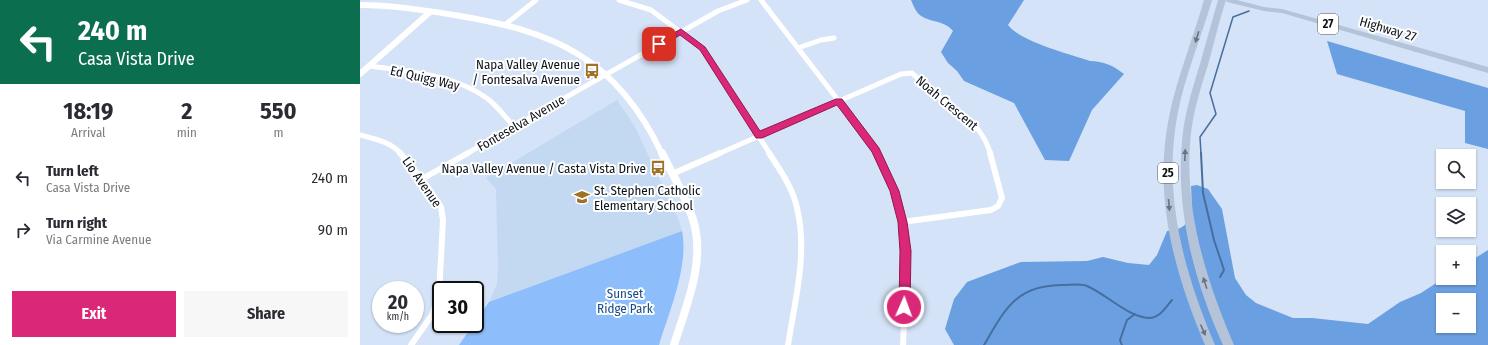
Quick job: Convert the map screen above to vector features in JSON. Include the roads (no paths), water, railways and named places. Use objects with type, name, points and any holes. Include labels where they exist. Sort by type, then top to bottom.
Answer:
[{"type":"main road","name":"25","points":[[1208,0],[1173,116],[1169,143],[1168,173],[1170,212],[1178,256],[1188,290],[1210,345]]},
{"type":"main road","name":"25","points":[[1222,0],[1190,112],[1185,152],[1185,176],[1188,211],[1198,264],[1229,345]]},
{"type":"main road","name":"Highway 27","points":[[1229,0],[1264,9],[1282,11],[1488,70]]},
{"type":"main road","name":"Highway 27","points":[[1253,0],[1268,4],[1282,11]]},
{"type":"street","points":[[506,24],[536,0]]},
{"type":"street","points":[[619,0],[651,10],[703,49],[759,136],[789,187],[797,207],[800,225],[801,258],[788,345]]},
{"type":"street","name":"Fonteselva Avenue","points":[[422,179],[681,32],[721,10],[747,0]]},
{"type":"street","points":[[761,0],[864,134],[882,162],[894,191],[902,222],[906,258],[903,345]]},
{"type":"street","points":[[360,5],[386,6],[506,24],[534,33],[559,43],[586,58],[607,74],[629,97],[650,130],[693,218],[697,243],[696,263],[674,345]]},
{"type":"street","points":[[360,74],[430,12]]},
{"type":"street","points":[[798,48],[821,40],[834,38]]},
{"type":"street","name":"Ed Quigg Way","points":[[370,66],[439,78],[461,84],[488,100],[514,126]]},
{"type":"street","name":"Noah Crescent","points":[[839,101],[901,74],[912,73],[931,91],[974,123],[984,136],[989,148],[1002,198],[1001,203],[991,210],[902,222]]},
{"type":"street","points":[[672,174],[839,101]]},
{"type":"street","name":"Lio Avenue","points":[[360,135],[383,141],[397,149],[439,202],[442,211],[441,284],[437,304],[411,345]]},
{"type":"waterway","points":[[1201,154],[1200,137],[1216,114],[1210,93],[1233,17],[1249,11]]},
{"type":"waterway","points":[[1201,153],[1203,193],[1214,240],[1224,270],[1220,277]]},
{"type":"waterway","points":[[984,345],[999,320],[1014,302],[1023,294],[1034,289],[1047,286],[1075,284],[1085,285],[1134,314]]},
{"type":"waterway","points":[[1134,314],[1141,317],[1153,318],[1160,314],[1172,300]]},
{"type":"waterway","points":[[1122,345],[1120,340],[1127,320],[1134,314]]},
{"type":"place","name":"Napa Valley Avenue / Fontesalva Avenue","points":[[592,71]]},
{"type":"place","name":"Napa Valley Avenue / Casta Vista Drive","points":[[658,168]]},
{"type":"place","name":"St. Stephen Catholic Elementary School","points":[[582,197]]},
{"type":"park label","name":"Sunset Ridge Park","points":[[625,300]]}]
